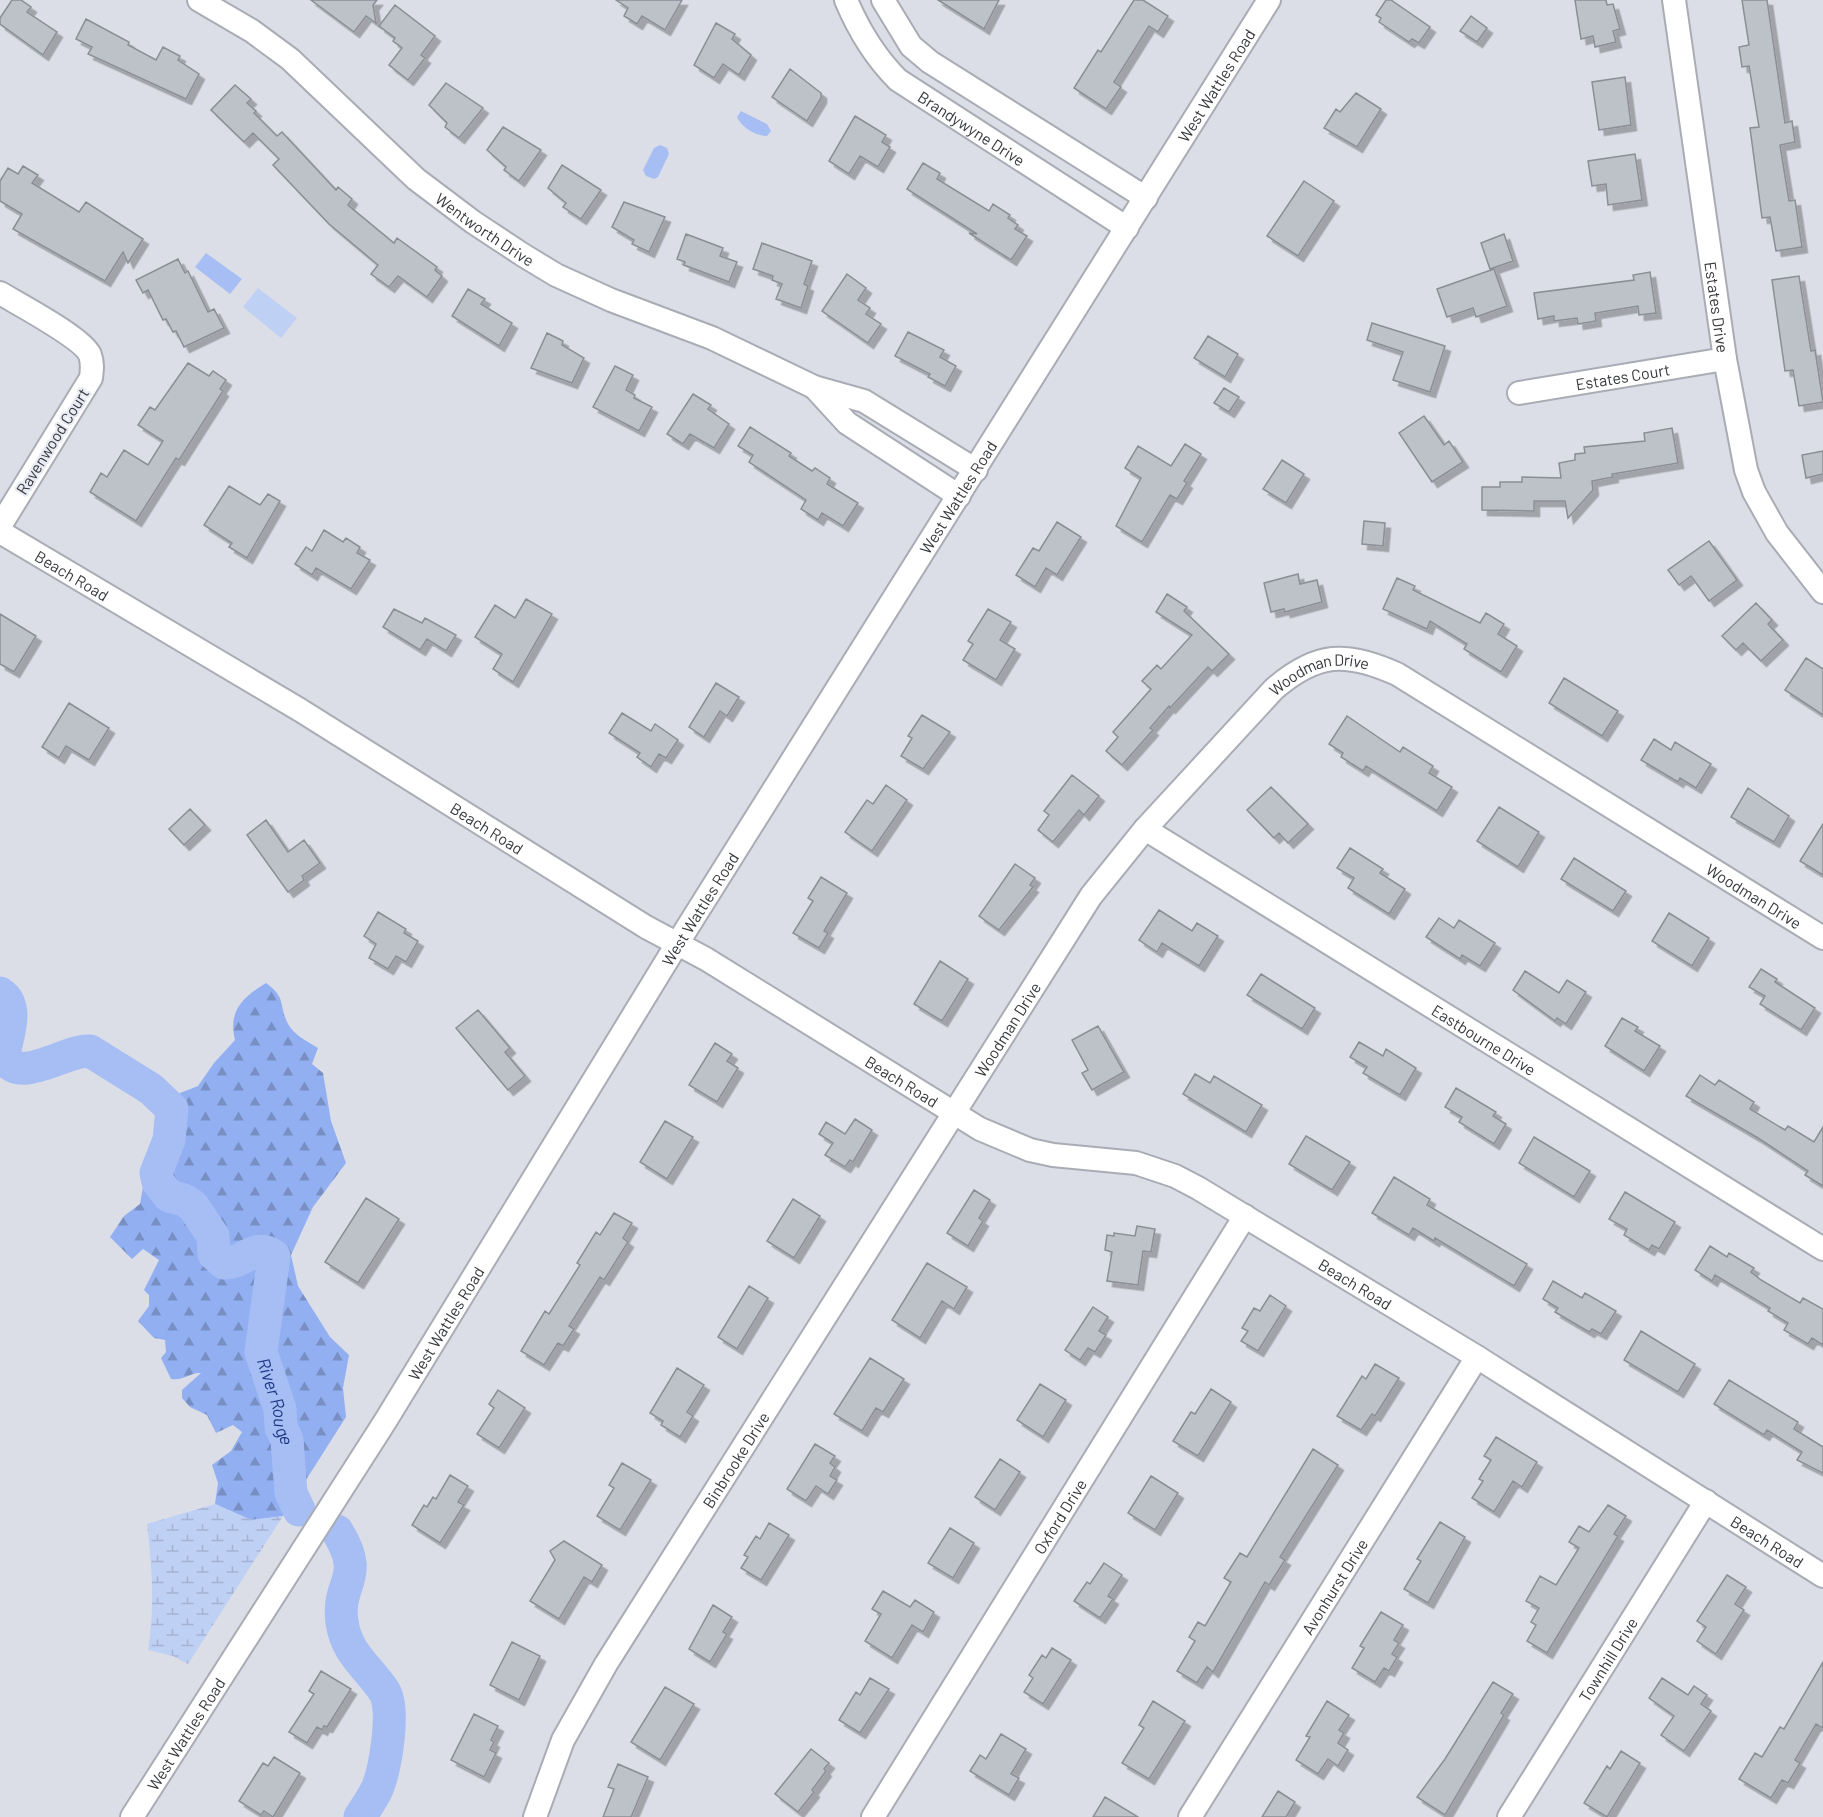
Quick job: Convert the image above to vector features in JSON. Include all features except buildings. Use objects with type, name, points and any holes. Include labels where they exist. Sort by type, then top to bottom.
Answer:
[{"type":"street","name":"Wentworth Drive","points":[[199,0],[246,27],[290,59],[416,179],[473,222],[531,260],[610,300],[712,338],[814,387],[864,400],[976,470]]},
{"type":"street","name":"Brandywyne Drive","points":[[846,0],[862,36],[878,60],[898,80],[1127,228]]},
{"type":"street","name":"Brandywyne Drive","points":[[883,0],[911,46],[930,62],[1146,198]]},
{"type":"street","name":"West Wattles Road","points":[[132,1817],[386,1420],[677,944],[1269,0]]},
{"type":"street","name":"Estates Drive","points":[[1674,0],[1725,359],[1742,450],[1754,492],[1791,554],[1823,592]]},
{"type":"street","name":"Ravenwood Court","points":[[0,293],[78,341],[90,355],[93,366],[91,378],[0,526]]},
{"type":"street","name":"Estates Court","points":[[1519,393],[1725,359]]},
{"type":"street","name":"Wentworth Drive","points":[[814,387],[847,423],[959,496]]},
{"type":"street","name":"Beach Road","points":[[0,532],[281,698],[953,1113],[995,1137],[1030,1150],[1053,1155],[1136,1163],[1155,1168],[1198,1188],[1477,1357],[1823,1576]]},
{"type":"street","name":"Woodman Drive","points":[[953,1113],[1091,896],[1145,829],[1234,731],[1294,672],[1319,661],[1354,658],[1397,674],[1823,938]]},
{"type":"street","name":"Eastbourne Drive","points":[[1145,829],[1823,1249]]},
{"type":"street","name":"Binbrooke Drive","points":[[535,1817],[563,1740],[600,1674],[953,1113]]},
{"type":"street","name":"Oxford Drive","points":[[873,1817],[1245,1216]]},
{"type":"street","name":"Avonhurst Drive","points":[[1190,1817],[1477,1357]]},
{"type":"street","name":"Townhill Drive","points":[[1509,1817],[1706,1501]]},
{"type":"green space","points":[[258,288],[297,318],[281,338],[243,307]]},
{"type":"green space","points":[[266,983],[280,997],[285,1017],[294,1032],[318,1048],[312,1064],[323,1073],[331,1121],[346,1163],[313,1207],[291,1255],[298,1286],[330,1337],[349,1355],[343,1388],[346,1417],[283,1516],[251,1520],[215,1504],[218,1483],[212,1465],[231,1451],[242,1432],[233,1425],[216,1433],[207,1415],[190,1407],[182,1398],[182,1390],[201,1373],[171,1379],[161,1358],[166,1352],[165,1340],[154,1338],[138,1321],[149,1306],[149,1295],[144,1290],[159,1260],[143,1249],[132,1259],[110,1237],[124,1216],[140,1204],[146,1169],[159,1151],[163,1111],[180,1093],[198,1086],[214,1063],[235,1040],[234,1021],[239,1006],[250,994]]},
{"type":"green space","points":[[215,1504],[251,1520],[283,1516],[188,1664],[173,1656],[148,1650],[152,1618],[152,1587],[147,1524]]},
{"type":"shaded area","points":[[741,111],[767,124],[771,131],[767,136],[754,133],[742,125],[737,117]]},
{"type":"shaded area","points":[[660,145],[667,148],[669,154],[658,177],[654,179],[646,176],[643,170],[654,148]]},
{"type":"shaded area","points":[[206,253],[242,279],[230,294],[195,267]]},
{"type":"waterway","name":"River Rouge","points":[[0,993],[6,999],[11,1013],[4,1055],[10,1064],[19,1068],[30,1068],[68,1055],[90,1051],[151,1089],[172,1109],[169,1140],[156,1173],[158,1182],[169,1196],[184,1200],[193,1206],[213,1236],[214,1254],[224,1263],[261,1251],[274,1256],[261,1352],[280,1409],[281,1427],[287,1440],[291,1493],[299,1510]]},
{"type":"waterway","name":"River Rouge","points":[[337,1531],[350,1560],[350,1570],[341,1608],[344,1633],[358,1659],[384,1691],[389,1711],[388,1740],[380,1780],[360,1817]]}]
